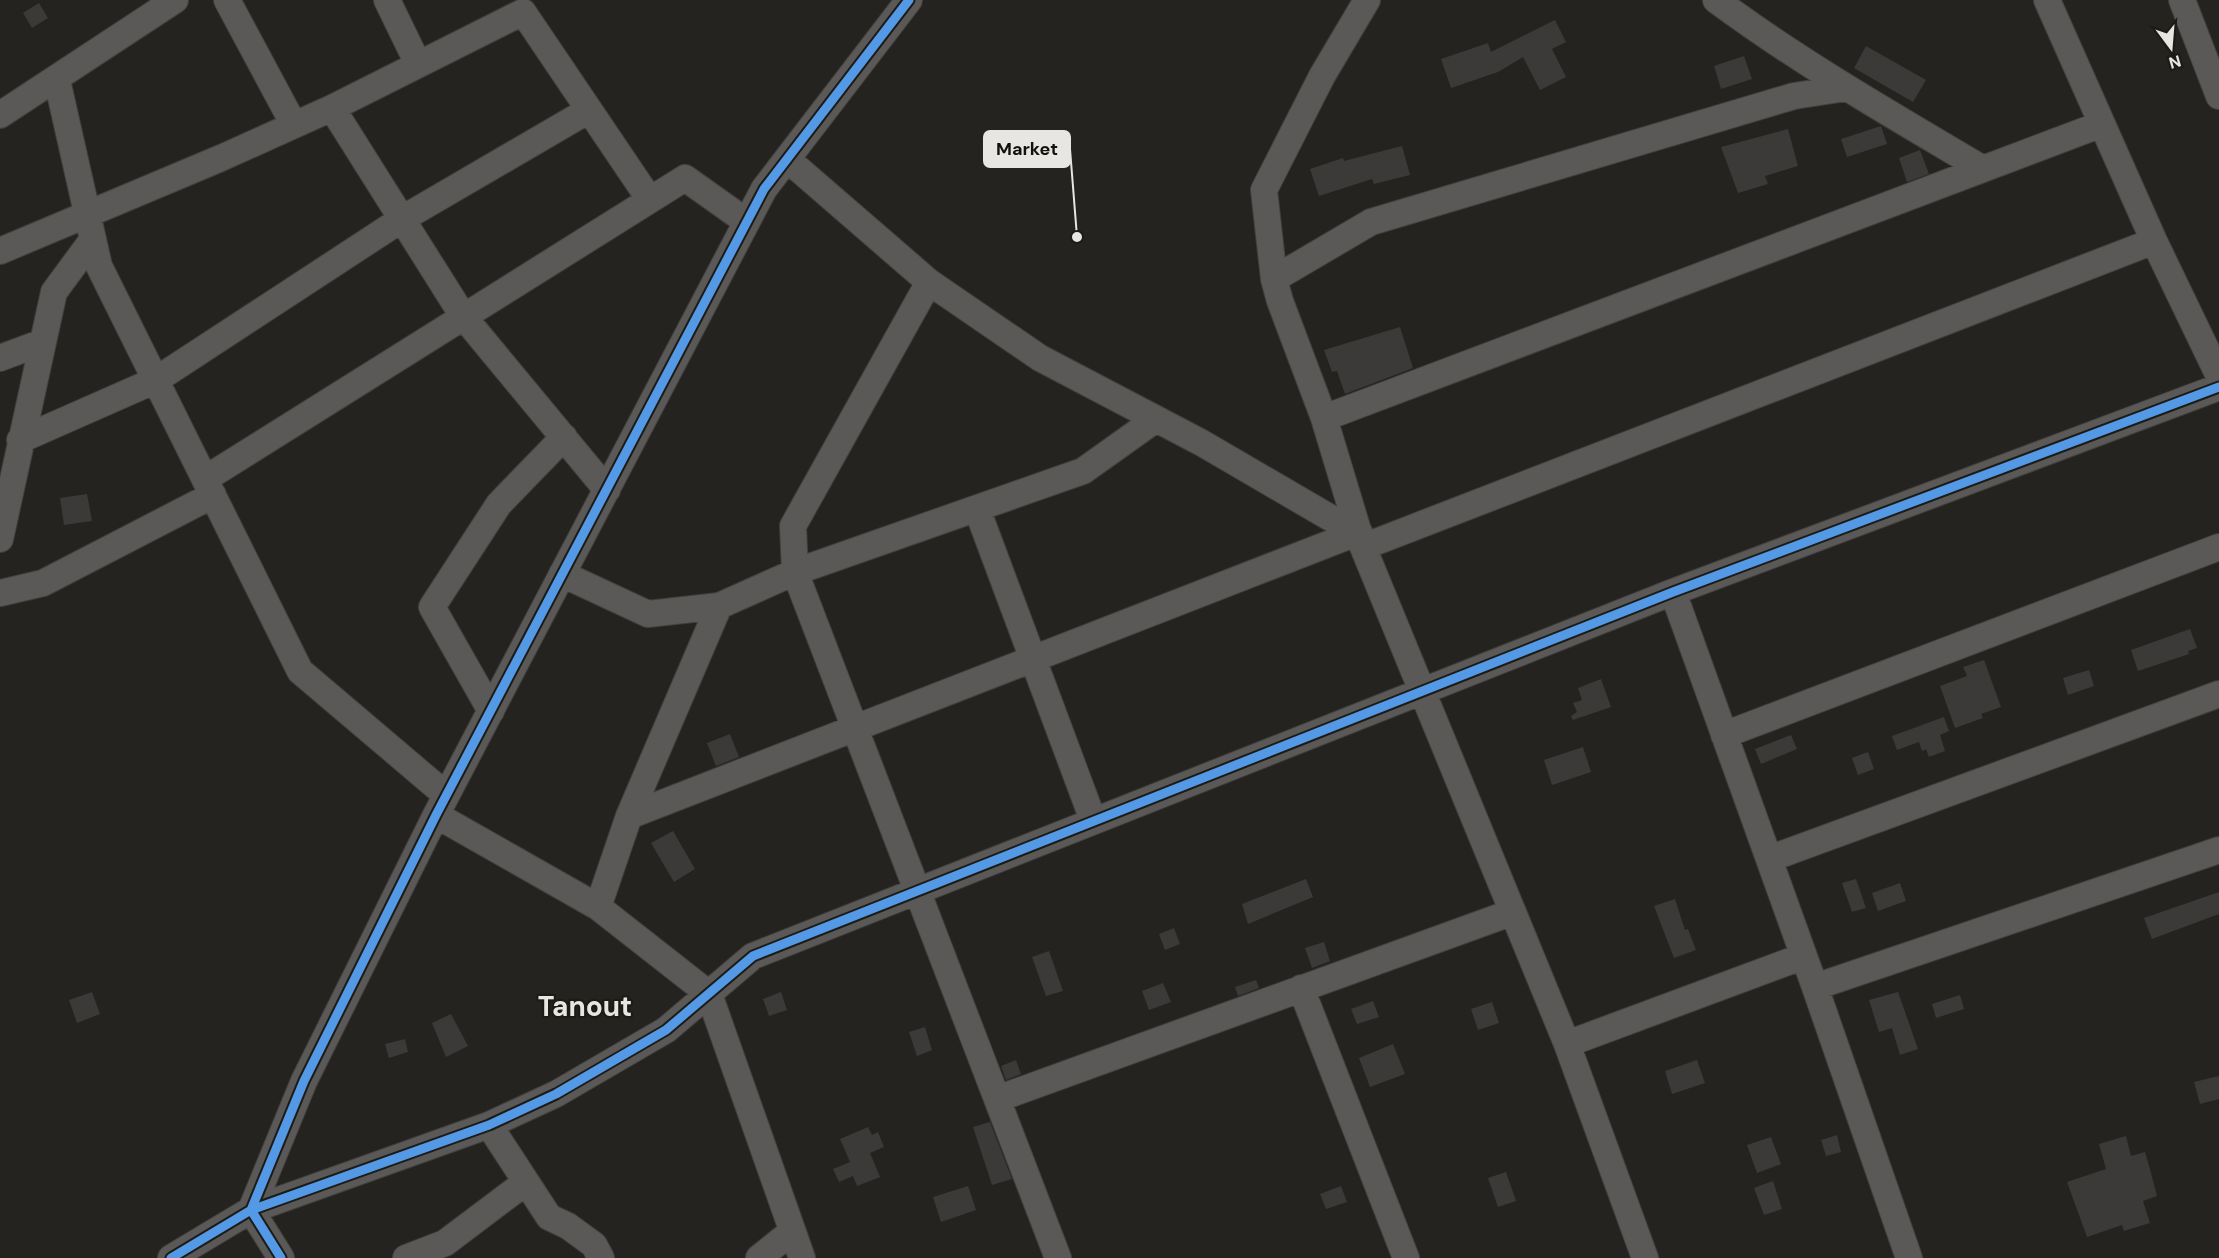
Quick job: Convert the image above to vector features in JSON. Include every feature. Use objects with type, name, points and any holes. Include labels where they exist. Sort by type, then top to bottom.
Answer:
[{"type":"street","points":[[0,115],[57,80],[175,0]]},
{"type":"street","points":[[227,0],[294,125]]},
{"type":"street","points":[[387,0],[418,64]]},
{"type":"street","points":[[251,1210],[304,1081],[441,805],[764,189],[909,0]]},
{"type":"street","points":[[1366,0],[1322,76],[1264,190],[1274,279],[1280,301],[1324,418],[1361,540],[1421,692],[1567,1044],[1645,1258]]},
{"type":"street","points":[[1716,0],[1761,33],[1846,88],[1983,169]]},
{"type":"street","points":[[2047,0],[2154,242],[2219,376]]},
{"type":"street","points":[[2181,0],[2219,96]]},
{"type":"street","points":[[0,251],[332,108],[523,12],[650,200]]},
{"type":"street","points":[[57,80],[99,266],[300,671],[441,805],[598,907],[709,994],[790,1233],[802,1258]]},
{"type":"street","points":[[1274,279],[1371,222],[1794,96],[1846,88]]},
{"type":"street","points":[[332,108],[463,316],[607,490]]},
{"type":"street","points":[[20,440],[156,380],[402,219],[589,110]]},
{"type":"street","points":[[1324,418],[2102,124]]},
{"type":"street","points":[[787,159],[929,282],[1040,358],[1156,419],[1346,528],[1361,540]]},
{"type":"street","points":[[0,594],[44,582],[209,487],[463,316],[685,178],[747,222]]},
{"type":"street","points":[[0,539],[54,292],[93,239]]},
{"type":"street","points":[[629,816],[855,727],[1361,540],[2154,242]]},
{"type":"street","points":[[929,282],[793,526],[795,572],[1058,1258]]},
{"type":"street","points":[[0,358],[42,342]]},
{"type":"street","points":[[171,1258],[251,1210],[489,1125],[556,1094],[666,1030],[753,956],[1673,592],[2219,387]]},
{"type":"street","points":[[562,574],[648,614],[719,606],[795,572],[1083,471],[1156,419]]},
{"type":"street","points":[[491,711],[432,607],[499,504],[564,437]]},
{"type":"street","points":[[976,508],[1093,820]]},
{"type":"street","points":[[1724,735],[2219,547]]},
{"type":"street","points":[[1673,592],[1815,987],[1909,1258]]},
{"type":"street","points":[[598,907],[629,816],[719,606]]},
{"type":"street","points":[[1769,859],[2219,694]]},
{"type":"street","points":[[1815,987],[2219,850]]},
{"type":"street","points":[[997,1099],[1513,912]]},
{"type":"street","points":[[1567,1044],[1804,956]]},
{"type":"street","points":[[1301,988],[1401,1257]]},
{"type":"street","points":[[489,1125],[549,1217],[568,1226],[594,1245],[601,1258]]},
{"type":"street","points":[[406,1258],[445,1243],[526,1182]]},
{"type":"street","points":[[251,1210],[281,1258]]},
{"type":"street","points":[[759,1258],[790,1233]]},
{"type":"building","points":[[39,3],[48,18],[32,28],[23,13]]},
{"type":"building","points":[[1555,20],[1566,42],[1552,49],[1566,77],[1540,90],[1523,57],[1498,72],[1451,88],[1441,59],[1488,43],[1491,52]]},
{"type":"building","points":[[1866,46],[1926,80],[1913,102],[1854,68]]},
{"type":"building","points":[[1744,56],[1752,79],[1721,89],[1714,66]]},
{"type":"building","points":[[1881,126],[1887,144],[1847,157],[1841,139]]},
{"type":"building","points":[[1788,129],[1798,166],[1765,176],[1768,184],[1738,193],[1721,147]]},
{"type":"building","points":[[1402,146],[1410,175],[1374,184],[1372,179],[1319,196],[1310,169],[1343,158],[1344,161]]},
{"type":"building","points":[[1920,150],[1929,174],[1907,182],[1899,158]]},
{"type":"building","points":[[1400,327],[1413,368],[1345,394],[1337,371],[1332,372],[1324,350]]},
{"type":"building","points":[[87,494],[92,521],[64,525],[60,498]]},
{"type":"building","points":[[2190,629],[2197,648],[2188,651],[2189,654],[2138,671],[2131,650]]},
{"type":"building","points":[[1984,660],[2001,707],[1981,714],[1983,718],[1955,728],[1940,686],[1967,676],[1963,667]]},
{"type":"building","points":[[2089,670],[2094,686],[2068,695],[2063,678]]},
{"type":"building","points":[[1601,679],[1611,707],[1573,720],[1571,716],[1577,712],[1573,703],[1582,700],[1578,688]]},
{"type":"building","points":[[1944,717],[1949,731],[1940,735],[1945,751],[1929,757],[1926,749],[1922,751],[1919,742],[1897,750],[1892,736]]},
{"type":"building","points":[[730,734],[739,757],[716,766],[707,743]]},
{"type":"building","points":[[1791,735],[1797,749],[1761,764],[1755,749]]},
{"type":"building","points":[[1583,747],[1591,772],[1552,785],[1544,760]]},
{"type":"building","points":[[1868,752],[1874,769],[1858,775],[1852,758]]},
{"type":"building","points":[[673,831],[695,869],[674,882],[651,843]]},
{"type":"building","points":[[1306,879],[1313,897],[1248,924],[1242,904]]},
{"type":"building","points":[[1856,879],[1866,908],[1852,912],[1842,883]]},
{"type":"building","points":[[1900,883],[1906,901],[1878,911],[1872,893]]},
{"type":"building","points":[[2219,892],[2219,914],[2152,939],[2144,918]]},
{"type":"building","points":[[1675,899],[1685,930],[1688,929],[1696,950],[1674,958],[1654,906]]},
{"type":"building","points":[[1174,928],[1180,944],[1165,950],[1159,934]]},
{"type":"building","points":[[1324,942],[1330,961],[1312,968],[1305,948]]},
{"type":"building","points":[[1049,951],[1063,991],[1046,996],[1032,957]]},
{"type":"building","points":[[1256,980],[1259,988],[1238,996],[1235,987]]},
{"type":"building","points":[[1163,983],[1171,1002],[1149,1010],[1142,991]]},
{"type":"building","points":[[92,992],[100,1014],[77,1023],[69,1000]]},
{"type":"building","points":[[781,992],[787,1010],[769,1016],[763,999]]},
{"type":"building","points":[[1898,992],[1918,1049],[1900,1055],[1892,1028],[1879,1032],[1869,1000]]},
{"type":"building","points":[[1960,995],[1964,1009],[1936,1018],[1932,1004]]},
{"type":"building","points":[[1373,1001],[1379,1017],[1357,1024],[1351,1009]]},
{"type":"building","points":[[1492,1002],[1499,1023],[1478,1030],[1471,1009]]},
{"type":"building","points":[[451,1014],[468,1046],[446,1057],[432,1023]]},
{"type":"building","points":[[925,1027],[932,1050],[917,1056],[909,1032]]},
{"type":"building","points":[[405,1039],[408,1052],[389,1058],[385,1044]]},
{"type":"building","points":[[1393,1044],[1405,1074],[1370,1087],[1359,1058]]},
{"type":"building","points":[[1016,1060],[1021,1074],[1006,1080],[1001,1066]]},
{"type":"building","points":[[1697,1060],[1705,1083],[1672,1094],[1665,1071]]},
{"type":"building","points":[[2219,1076],[2219,1099],[2200,1104],[2194,1082]]},
{"type":"building","points":[[990,1122],[1012,1179],[992,1185],[973,1127]]},
{"type":"building","points":[[868,1127],[872,1135],[878,1132],[884,1147],[870,1153],[880,1177],[857,1186],[853,1176],[839,1182],[833,1169],[850,1162],[840,1139]]},
{"type":"building","points":[[1837,1135],[1841,1152],[1826,1156],[1821,1140]]},
{"type":"building","points":[[2126,1136],[2131,1156],[2145,1152],[2150,1169],[2157,1196],[2143,1201],[2150,1223],[2124,1231],[2122,1225],[2087,1237],[2067,1182],[2106,1169],[2099,1144]]},
{"type":"building","points":[[1771,1137],[1781,1164],[1757,1173],[1747,1145]]},
{"type":"building","points":[[1506,1172],[1516,1201],[1498,1207],[1488,1178]]},
{"type":"building","points":[[1773,1181],[1782,1209],[1764,1215],[1754,1188]]},
{"type":"building","points":[[968,1186],[976,1210],[941,1222],[933,1197]]},
{"type":"building","points":[[1341,1186],[1347,1202],[1326,1209],[1320,1194]]},
{"type":"cycle path","points":[[281,1258],[251,1210],[304,1081],[436,815],[764,189],[909,0]]},
{"type":"cycle path","points":[[171,1258],[251,1210],[489,1125],[556,1094],[666,1030],[753,956],[1673,592],[2219,387]]},
{"type":"place","name":"Market","points":[[1077,237]]},
{"type":"district","name":"Tanout","points":[[585,1006]]}]
